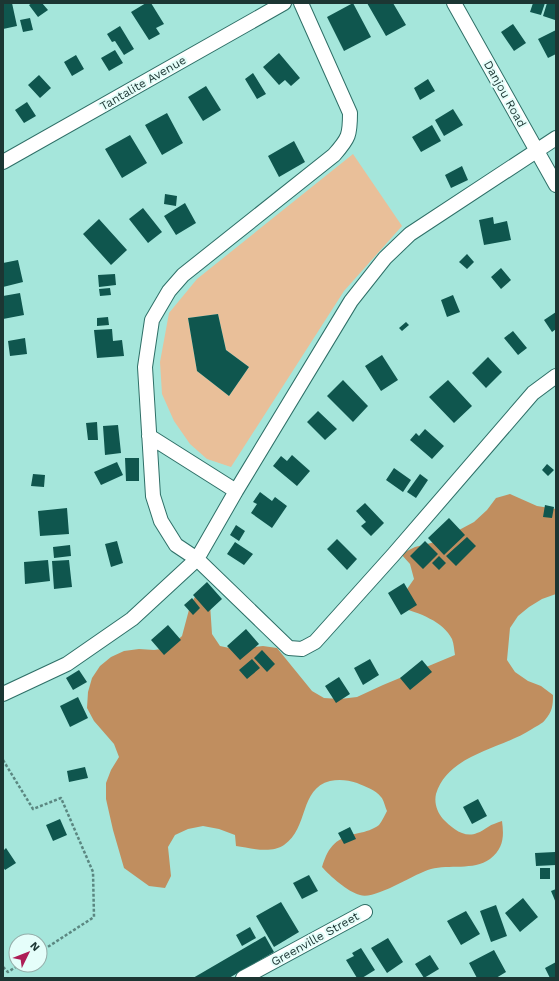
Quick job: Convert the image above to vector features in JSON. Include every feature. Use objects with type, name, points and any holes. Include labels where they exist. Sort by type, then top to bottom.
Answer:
[{"type":"street","name":"Tantalite Avenue","points":[[3,162],[284,3]]},
{"type":"street","points":[[301,3],[350,113],[350,131],[346,142],[334,155],[184,275],[169,290],[152,320],[145,367],[153,496],[161,521],[176,545],[197,559],[289,648],[302,649],[314,642],[394,554],[532,392],[556,376]]},
{"type":"street","name":"Danjou Road","points":[[454,3],[556,186]]},
{"type":"street","points":[[3,694],[67,664],[132,619],[197,559],[236,491],[351,302],[385,258],[410,234],[556,138]]},
{"type":"street","points":[[149,436],[236,491]]},
{"type":"street","name":"Greenville Street","points":[[243,978],[365,912]]},
{"type":"path","points":[[3,760],[33,809],[61,798],[93,872],[94,917],[48,947]]},
{"type":"shaded area","points":[[353,154],[402,226],[344,291],[231,467],[207,459],[190,444],[174,421],[162,394],[160,362],[169,313],[197,279]],"holes":[[[218,314],[226,350],[249,367],[229,396],[197,371],[188,318]]]},
{"type":"shaded area","points":[[510,494],[537,506],[556,509],[556,594],[542,599],[518,616],[510,628],[507,660],[515,672],[528,681],[541,686],[553,695],[552,709],[541,724],[520,736],[477,754],[452,770],[442,781],[435,797],[436,807],[443,819],[458,831],[463,833],[477,833],[502,821],[502,842],[495,855],[483,863],[476,865],[431,869],[385,890],[367,896],[350,891],[322,867],[325,859],[331,848],[339,840],[344,837],[367,831],[379,825],[387,811],[382,798],[373,790],[354,782],[337,780],[320,785],[313,792],[308,800],[292,838],[279,848],[261,850],[236,846],[235,835],[219,829],[203,826],[188,829],[175,835],[168,847],[171,876],[165,888],[149,886],[124,868],[106,799],[106,783],[111,770],[119,757],[114,744],[94,721],[87,708],[88,692],[92,678],[100,666],[111,657],[124,651],[169,648],[182,636],[190,606],[197,593],[210,604],[212,634],[220,646],[234,649],[263,646],[277,648],[312,691],[324,698],[340,699],[357,697],[455,655],[452,639],[443,628],[422,615],[401,608],[405,592],[414,579],[410,564],[401,554],[415,547],[446,537],[474,522],[487,510],[496,498]]},
{"type":"building","points":[[12,3],[17,26],[3,29],[3,4]]},
{"type":"building","points":[[32,3],[42,3],[48,10],[38,17],[29,5]]},
{"type":"building","points":[[146,3],[151,3],[164,24],[156,28],[160,34],[149,40],[131,12]]},
{"type":"building","points":[[353,3],[371,37],[344,51],[327,17]]},
{"type":"building","points":[[367,3],[393,3],[406,25],[386,36]]},
{"type":"building","points":[[533,3],[545,3],[541,15],[530,12]]},
{"type":"building","points":[[547,3],[556,3],[555,20],[543,16]]},
{"type":"building","points":[[30,18],[33,30],[23,32],[20,20]]},
{"type":"building","points":[[513,24],[526,43],[514,51],[501,32]]},
{"type":"building","points":[[120,26],[134,49],[124,55],[115,41],[112,42],[107,34]]},
{"type":"building","points":[[556,30],[556,54],[548,58],[538,39]]},
{"type":"building","points":[[115,50],[123,63],[109,71],[101,58]]},
{"type":"building","points":[[279,53],[300,78],[291,86],[285,80],[279,85],[263,67]]},
{"type":"building","points":[[76,55],[84,69],[72,76],[64,62]]},
{"type":"building","points":[[253,73],[266,94],[257,99],[245,79]]},
{"type":"building","points":[[39,75],[51,88],[40,98],[28,85]]},
{"type":"building","points":[[428,79],[435,91],[420,100],[414,88]]},
{"type":"building","points":[[206,86],[221,110],[203,121],[188,97]]},
{"type":"building","points":[[27,102],[36,116],[24,123],[15,110]]},
{"type":"building","points":[[453,109],[463,125],[444,136],[435,120]]},
{"type":"building","points":[[167,113],[183,143],[162,155],[145,125]]},
{"type":"building","points":[[432,125],[441,141],[421,152],[412,137]]},
{"type":"building","points":[[130,135],[147,163],[122,178],[105,149]]},
{"type":"building","points":[[294,141],[305,162],[279,177],[268,156]]},
{"type":"building","points":[[462,166],[468,180],[451,188],[445,175]]},
{"type":"building","points":[[165,194],[177,196],[176,206],[164,204]]},
{"type":"building","points":[[185,203],[196,223],[176,235],[164,216]]},
{"type":"building","points":[[143,208],[162,232],[148,243],[129,219]]},
{"type":"building","points":[[493,217],[494,224],[507,221],[511,240],[484,245],[479,220]]},
{"type":"building","points":[[99,219],[127,250],[111,265],[83,234]]},
{"type":"building","points":[[467,254],[474,262],[467,269],[459,262]]},
{"type":"building","points":[[18,260],[23,282],[3,287],[3,263]]},
{"type":"building","points":[[501,268],[511,280],[501,289],[491,277]]},
{"type":"building","points":[[115,274],[116,285],[99,287],[98,275]]},
{"type":"building","points":[[110,288],[111,295],[100,296],[99,289]]},
{"type":"building","points":[[20,293],[24,315],[3,319],[3,296]]},
{"type":"building","points":[[453,295],[460,312],[447,317],[441,300]]},
{"type":"building","points":[[556,312],[556,329],[552,332],[544,320]]},
{"type":"building","points":[[218,314],[226,350],[249,367],[229,396],[197,371],[188,318]]},
{"type":"building","points":[[108,317],[109,325],[97,326],[97,318]]},
{"type":"building","points":[[406,322],[409,325],[402,331],[399,328]]},
{"type":"building","points":[[112,329],[113,341],[122,340],[124,356],[97,358],[94,330]]},
{"type":"building","points":[[513,331],[527,348],[518,355],[504,338]]},
{"type":"building","points":[[25,338],[27,354],[10,356],[8,341]]},
{"type":"building","points":[[382,355],[398,380],[381,391],[365,366]]},
{"type":"building","points":[[488,357],[502,372],[486,388],[472,373]]},
{"type":"building","points":[[343,380],[368,406],[353,422],[327,396]]},
{"type":"building","points":[[448,380],[472,406],[454,423],[429,397]]},
{"type":"building","points":[[318,411],[337,429],[325,440],[307,422]]},
{"type":"building","points":[[97,422],[98,440],[88,440],[86,423]]},
{"type":"building","points":[[118,425],[121,453],[105,455],[103,426]]},
{"type":"building","points":[[425,429],[444,446],[432,459],[410,440],[416,433],[419,436]]},
{"type":"building","points":[[292,455],[310,471],[297,486],[273,466],[281,456],[287,461]]},
{"type":"building","points":[[125,458],[139,458],[139,481],[126,481]]},
{"type":"building","points":[[117,462],[123,475],[101,485],[94,472]]},
{"type":"building","points":[[547,464],[554,470],[548,476],[542,470]]},
{"type":"building","points":[[394,468],[411,480],[403,492],[386,480]]},
{"type":"building","points":[[33,474],[45,475],[44,487],[31,486]]},
{"type":"building","points":[[420,474],[428,480],[416,498],[407,492]]},
{"type":"building","points":[[260,492],[272,501],[275,497],[287,506],[272,528],[251,513],[257,504],[253,502]]},
{"type":"building","points":[[365,503],[384,523],[371,536],[361,526],[366,522],[356,511]]},
{"type":"building","points":[[545,505],[554,507],[552,518],[543,517]]},
{"type":"building","points":[[67,508],[69,534],[40,536],[38,511]]},
{"type":"building","points":[[449,518],[465,535],[444,555],[428,538]]},
{"type":"building","points":[[236,525],[245,531],[239,541],[230,535]]},
{"type":"building","points":[[467,537],[476,546],[456,566],[446,556]]},
{"type":"building","points":[[337,539],[357,559],[347,570],[327,549]]},
{"type":"building","points":[[117,541],[123,563],[111,567],[105,544]]},
{"type":"building","points":[[425,541],[438,554],[423,569],[410,556]]},
{"type":"building","points":[[235,542],[253,554],[244,565],[227,554]]},
{"type":"building","points":[[70,545],[71,556],[54,558],[53,547]]},
{"type":"building","points":[[439,556],[446,563],[439,570],[432,563]]},
{"type":"building","points":[[48,560],[50,581],[25,584],[24,562]]},
{"type":"building","points":[[69,560],[72,587],[54,589],[52,561]]},
{"type":"building","points":[[207,582],[222,599],[208,612],[193,595]]},
{"type":"building","points":[[404,583],[417,605],[401,615],[388,593]]},
{"type":"building","points":[[192,598],[200,608],[193,615],[184,605]]},
{"type":"building","points":[[168,625],[181,640],[164,655],[151,640]]},
{"type":"building","points":[[246,629],[259,644],[240,660],[227,646]]},
{"type":"building","points":[[262,650],[275,664],[267,672],[254,658]]},
{"type":"building","points":[[252,659],[260,668],[247,679],[239,670]]},
{"type":"building","points":[[370,659],[379,675],[363,685],[354,668]]},
{"type":"building","points":[[422,660],[432,672],[410,690],[400,678]]},
{"type":"building","points":[[79,670],[87,682],[73,690],[66,678]]},
{"type":"building","points":[[339,677],[350,694],[336,703],[325,686]]},
{"type":"building","points":[[78,697],[88,718],[70,727],[60,706]]},
{"type":"building","points":[[85,767],[88,778],[69,782],[67,771]]},
{"type":"building","points":[[478,799],[487,816],[472,824],[463,807]]},
{"type":"building","points":[[60,819],[67,835],[53,841],[46,825]]},
{"type":"building","points":[[350,827],[356,839],[344,844],[338,833]]},
{"type":"building","points":[[6,848],[16,863],[5,870],[3,867],[3,851]]},
{"type":"building","points":[[555,852],[556,865],[536,866],[535,853]]},
{"type":"building","points":[[540,868],[550,868],[550,879],[540,879]]},
{"type":"building","points":[[309,875],[318,891],[302,899],[293,883]]},
{"type":"building","points":[[556,889],[556,903],[551,891]]},
{"type":"building","points":[[523,898],[538,917],[520,932],[505,913]]},
{"type":"building","points":[[281,902],[299,932],[274,947],[256,916]]},
{"type":"building","points":[[496,905],[507,936],[491,942],[480,911]]},
{"type":"building","points":[[466,911],[480,934],[461,945],[447,921]]},
{"type":"building","points":[[250,927],[256,938],[242,946],[236,935]]},
{"type":"building","points":[[265,936],[274,952],[229,978],[193,978]]},
{"type":"building","points":[[388,938],[403,962],[387,973],[371,948]]},
{"type":"building","points":[[361,948],[375,970],[362,978],[357,978],[346,960],[354,956],[352,953]]},
{"type":"building","points":[[494,950],[506,972],[496,978],[477,978],[469,963]]},
{"type":"building","points":[[430,955],[439,969],[424,978],[415,964]]},
{"type":"building","points":[[556,962],[556,978],[550,978],[545,968]]}]
